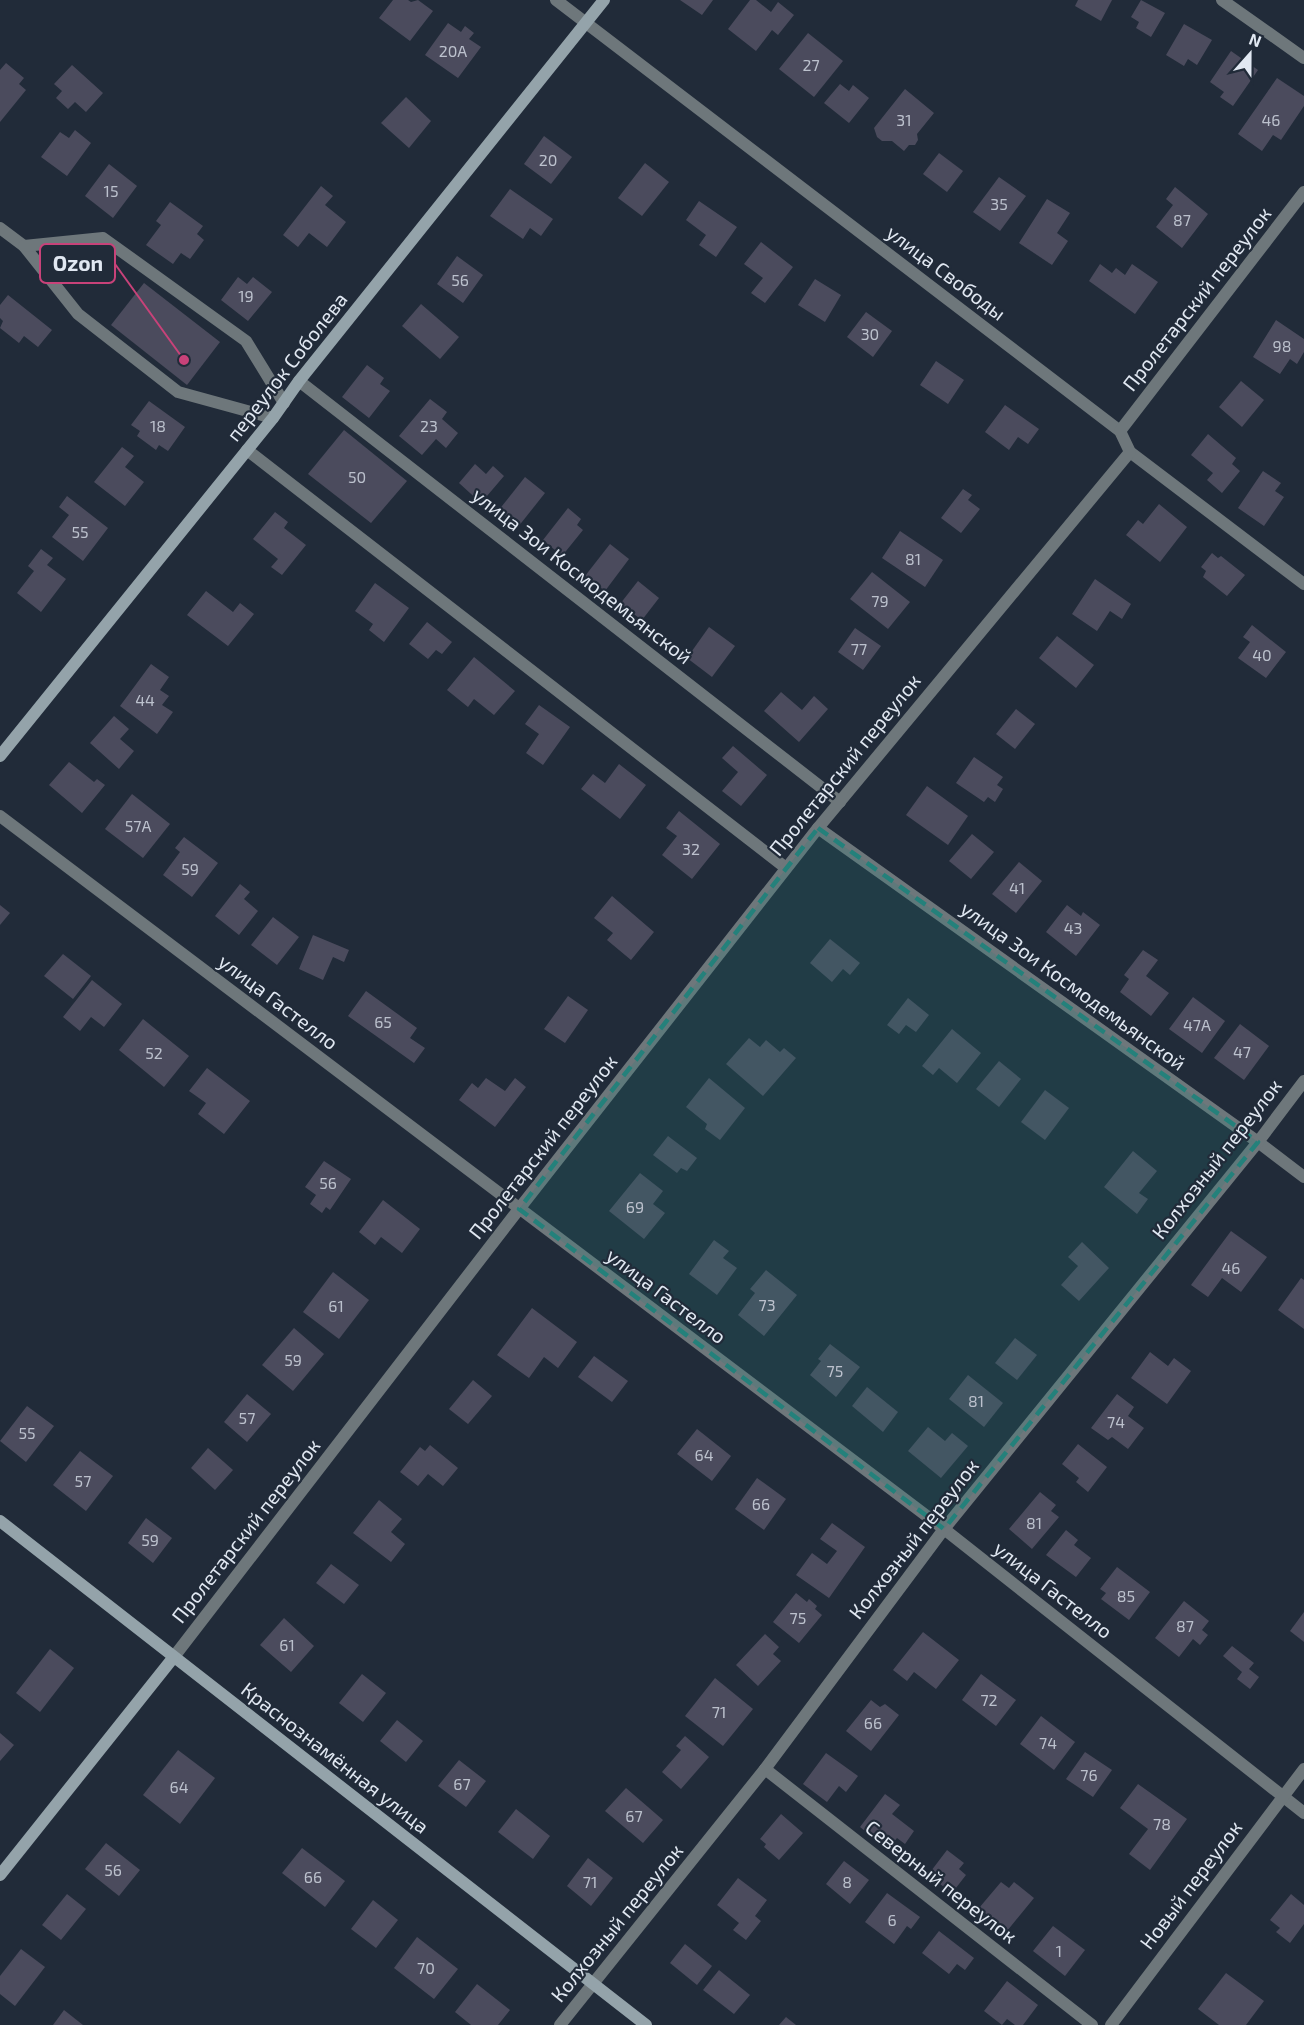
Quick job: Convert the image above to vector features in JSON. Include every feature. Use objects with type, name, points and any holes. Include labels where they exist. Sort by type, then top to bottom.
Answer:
[{"type":"main road","name":"переулок Соболева","points":[[0,756],[273,418],[299,381],[604,0]]},
{"type":"main road","name":"Краснознамённая улица","points":[[0,1521],[646,2025]]},
{"type":"main road","name":"Пролетарский переулок","points":[[0,1875],[173,1658]]},
{"type":"street","name":"улица Свободы","points":[[556,0],[1120,431],[1130,452],[1304,584]]},
{"type":"street","points":[[1222,0],[1304,58]]},
{"type":"street","name":"Пролетарский переулок","points":[[1120,431],[1304,192]]},
{"type":"street","points":[[0,228],[24,246],[78,314],[178,392],[273,418]]},
{"type":"street","points":[[24,246],[103,238],[246,341],[284,404]]},
{"type":"street","name":"улица Зои Космодемьянской","points":[[299,381],[840,802]]},
{"type":"street","points":[[247,450],[786,868]]},
{"type":"street","name":"Пролетарский переулок","points":[[173,1658],[519,1209],[786,868],[1130,452]]},
{"type":"street","name":"улица Гастелло","points":[[0,816],[944,1529],[1304,1813]]},
{"type":"street","name":"улица Зои Космодемьянской","points":[[818,828],[1304,1177]]},
{"type":"street","name":"Колхозный переулок","points":[[560,2025],[765,1769],[944,1529],[1258,1142],[1304,1081]]},
{"type":"street","name":"Северный переулок","points":[[765,1769],[1092,2025]]},
{"type":"street","name":"Новый переулок","points":[[1111,2025],[1304,1769]]},
{"type":"highlighted area","points":[[818,828],[1258,1142],[944,1529],[519,1209]]},
{"type":"building","points":[[393,0],[411,2],[418,0],[433,11],[410,41],[379,18]]},
{"type":"building","points":[[680,0],[713,0],[702,15]]},
{"type":"building","points":[[750,0],[756,0],[771,12],[778,2],[794,15],[778,35],[772,30],[756,51],[728,29]]},
{"type":"building","points":[[1078,0],[1112,0],[1101,21],[1075,6]]},
{"type":"building","points":[[1141,0],[1165,13],[1151,37],[1136,28],[1139,22],[1131,17]]},
{"type":"building","points":[[448,23],[461,32],[465,26],[474,33],[469,39],[481,47],[458,78],[425,55]]},
{"type":"building","points":[[1184,24],[1212,40],[1197,65],[1188,59],[1184,66],[1166,55]]},
{"type":"building","points":[[808,33],[843,61],[814,97],[779,69]]},
{"type":"building","points":[[1231,51],[1258,70],[1233,106],[1220,97],[1224,92],[1210,82]]},
{"type":"building","points":[[6,63],[24,78],[19,84],[26,90],[0,122],[0,70]]},
{"type":"building","points":[[72,65],[103,93],[86,112],[75,102],[68,109],[56,98],[62,91],[54,84]]},
{"type":"building","points":[[1277,78],[1304,96],[1304,106],[1281,140],[1273,135],[1262,151],[1238,134]]},
{"type":"building","points":[[840,84],[849,91],[853,85],[869,98],[849,123],[824,103]]},
{"type":"building","points":[[905,89],[934,113],[917,134],[918,140],[915,145],[909,145],[904,151],[892,141],[882,141],[877,137],[874,128]]},
{"type":"building","points":[[406,97],[431,121],[409,148],[381,123]]},
{"type":"building","points":[[75,130],[91,143],[67,176],[41,157],[60,132],[69,138]]},
{"type":"building","points":[[544,136],[572,157],[551,184],[524,164]]},
{"type":"building","points":[[939,153],[963,171],[947,192],[923,174]]},
{"type":"building","points":[[645,163],[669,182],[642,216],[618,198]]},
{"type":"building","points":[[109,164],[137,186],[113,218],[85,196]]},
{"type":"building","points":[[999,177],[1026,196],[1000,231],[973,212]]},
{"type":"building","points":[[321,186],[333,196],[325,205],[346,222],[327,247],[309,233],[298,247],[283,235]]},
{"type":"building","points":[[1175,187],[1208,214],[1182,248],[1156,227],[1173,205],[1166,199]]},
{"type":"building","points":[[510,189],[553,219],[541,236],[530,228],[523,239],[490,216]]},
{"type":"building","points":[[1047,199],[1070,213],[1057,233],[1068,241],[1052,265],[1019,243]]},
{"type":"building","points":[[699,201],[737,227],[716,257],[699,245],[706,235],[686,220]]},
{"type":"building","points":[[170,202],[203,226],[197,234],[204,240],[190,259],[181,253],[173,264],[146,245],[161,225],[156,221]]},
{"type":"building","points":[[761,242],[793,267],[765,303],[751,293],[763,278],[744,264]]},
{"type":"building","points":[[457,256],[483,275],[463,303],[437,284]]},
{"type":"building","points":[[1100,264],[1112,273],[1116,268],[1125,275],[1132,264],[1158,282],[1135,314],[1089,281]]},
{"type":"building","points":[[238,277],[247,284],[253,277],[272,292],[248,321],[221,300]]},
{"type":"building","points":[[815,279],[841,295],[825,322],[798,305]]},
{"type":"building","points":[[144,283],[220,342],[187,385],[111,325]]},
{"type":"building","points":[[8,295],[52,330],[38,347],[24,336],[19,343],[0,328],[3,321],[0,318],[0,305]]},
{"type":"building","points":[[421,304],[459,337],[440,359],[402,326]]},
{"type":"building","points":[[866,312],[892,331],[873,357],[847,337]]},
{"type":"building","points":[[1276,320],[1304,339],[1304,352],[1297,364],[1290,359],[1280,374],[1253,357]]},
{"type":"building","points":[[936,361],[964,380],[948,404],[920,385]]},
{"type":"building","points":[[367,365],[384,378],[380,384],[390,391],[369,418],[342,397]]},
{"type":"building","points":[[1241,381],[1264,400],[1242,427],[1219,407]]},
{"type":"building","points":[[430,399],[447,412],[442,419],[458,433],[446,448],[436,439],[422,455],[399,436]]},
{"type":"building","points":[[149,401],[185,427],[168,451],[159,445],[156,450],[137,436],[140,431],[131,425]]},
{"type":"building","points":[[1005,405],[1039,429],[1028,444],[1018,437],[1009,450],[985,432]]},
{"type":"building","points":[[344,430],[407,481],[371,523],[308,474]]},
{"type":"building","points":[[1208,434],[1236,458],[1232,464],[1240,471],[1222,493],[1207,480],[1213,473],[1191,455]]},
{"type":"building","points":[[122,447],[134,456],[125,467],[144,482],[125,506],[94,482]]},
{"type":"building","points":[[475,464],[486,474],[493,466],[504,476],[481,503],[459,483]]},
{"type":"building","points":[[1263,471],[1281,483],[1275,491],[1284,497],[1264,526],[1238,508]]},
{"type":"building","points":[[525,477],[545,493],[518,527],[498,511]]},
{"type":"building","points":[[963,489],[972,495],[968,500],[980,509],[961,533],[941,518]]},
{"type":"building","points":[[67,496],[108,528],[83,561],[52,537],[69,515],[59,507]]},
{"type":"building","points":[[1159,504],[1187,527],[1160,562],[1126,535],[1138,520],[1143,524]]},
{"type":"building","points":[[568,508],[581,519],[577,525],[583,530],[562,556],[543,540]]},
{"type":"building","points":[[275,512],[288,522],[284,528],[306,545],[282,575],[271,567],[278,559],[253,539]]},
{"type":"building","points":[[900,531],[943,560],[925,587],[882,558]]},
{"type":"building","points":[[610,544],[629,559],[605,591],[585,576]]},
{"type":"building","points":[[41,549],[53,558],[47,565],[66,579],[41,612],[17,593],[34,571],[28,566]]},
{"type":"building","points":[[1212,553],[1218,558],[1221,556],[1245,575],[1227,596],[1203,577],[1206,571],[1201,567]]},
{"type":"building","points":[[872,572],[910,602],[888,629],[850,599]]},
{"type":"building","points":[[1095,579],[1131,604],[1122,619],[1110,611],[1097,631],[1072,614]]},
{"type":"building","points":[[638,581],[659,598],[642,620],[620,604]]},
{"type":"building","points":[[375,583],[409,608],[384,642],[369,630],[373,624],[355,611]]},
{"type":"building","points":[[206,591],[233,612],[240,603],[254,614],[228,646],[187,615]]},
{"type":"building","points":[[427,622],[452,642],[442,654],[436,650],[428,659],[409,644]]},
{"type":"building","points":[[1252,625],[1286,652],[1266,678],[1238,658],[1250,642],[1243,637]]},
{"type":"building","points":[[709,627],[735,646],[712,677],[687,658]]},
{"type":"building","points":[[855,628],[881,646],[863,670],[838,652]]},
{"type":"building","points":[[1057,636],[1094,665],[1076,688],[1039,658]]},
{"type":"building","points":[[474,657],[515,691],[494,715],[474,699],[468,707],[447,690]]},
{"type":"building","points":[[151,664],[169,677],[160,690],[169,696],[162,705],[173,712],[157,734],[120,706]]},
{"type":"building","points":[[781,692],[802,710],[814,696],[828,709],[799,742],[764,711]]},
{"type":"building","points":[[539,705],[570,727],[543,765],[526,753],[539,734],[525,724]]},
{"type":"building","points":[[1016,709],[1035,724],[1015,749],[996,734]]},
{"type":"building","points":[[114,716],[129,729],[120,739],[134,751],[119,769],[90,743]]},
{"type":"building","points":[[733,746],[767,775],[741,806],[722,791],[738,772],[722,758]]},
{"type":"building","points":[[974,757],[1003,777],[997,785],[1003,789],[995,802],[988,797],[984,802],[956,783]]},
{"type":"building","points":[[69,762],[94,782],[97,779],[105,785],[82,813],[49,785]]},
{"type":"building","points":[[619,764],[646,785],[620,819],[581,789],[593,774],[605,783]]},
{"type":"building","points":[[927,786],[968,816],[948,845],[906,815]]},
{"type":"building","points":[[132,794],[170,824],[143,858],[105,829]]},
{"type":"building","points":[[679,811],[720,844],[692,879],[662,855],[677,836],[666,828]]},
{"type":"building","points":[[972,834],[994,852],[971,879],[949,861]]},
{"type":"building","points":[[184,837],[218,863],[192,897],[163,875],[180,852],[175,848]]},
{"type":"building","points":[[1019,862],[1042,881],[1016,913],[992,894]]},
{"type":"building","points":[[240,884],[250,892],[244,899],[258,911],[239,935],[215,916]]},
{"type":"building","points":[[612,896],[654,932],[631,960],[607,940],[613,933],[594,918]]},
{"type":"building","points":[[0,905],[10,913],[0,925]]},
{"type":"building","points":[[1067,905],[1081,916],[1083,912],[1100,925],[1076,956],[1046,932]]},
{"type":"building","points":[[273,917],[299,937],[277,965],[251,945]]},
{"type":"building","points":[[313,935],[349,950],[344,962],[333,957],[323,980],[299,969]]},
{"type":"building","points":[[830,939],[860,963],[850,975],[843,969],[832,982],[810,963]]},
{"type":"building","points":[[1143,950],[1158,960],[1146,976],[1169,993],[1151,1016],[1120,992],[1129,979],[1124,975]]},
{"type":"building","points":[[63,954],[91,976],[73,999],[44,976]]},
{"type":"building","points":[[92,980],[122,1004],[104,1027],[91,1017],[80,1031],[63,1017]]},
{"type":"building","points":[[366,991],[417,1028],[410,1038],[425,1048],[414,1063],[348,1016]]},
{"type":"building","points":[[568,996],[588,1010],[565,1043],[544,1029]]},
{"type":"building","points":[[1193,997],[1225,1021],[1202,1053],[1169,1029]]},
{"type":"building","points":[[908,998],[929,1015],[916,1032],[906,1025],[899,1034],[887,1025]]},
{"type":"building","points":[[143,1019],[189,1056],[164,1087],[119,1050]]},
{"type":"building","points":[[1240,1024],[1269,1046],[1244,1080],[1214,1058]]},
{"type":"building","points":[[952,1029],[981,1053],[957,1083],[939,1068],[933,1075],[922,1066]]},
{"type":"building","points":[[749,1038],[760,1047],[766,1040],[780,1052],[784,1048],[796,1058],[763,1096],[726,1064]]},
{"type":"building","points":[[999,1061],[1021,1079],[999,1107],[976,1089]]},
{"type":"building","points":[[207,1068],[250,1101],[224,1134],[198,1114],[206,1103],[189,1091]]},
{"type":"building","points":[[486,1078],[505,1091],[515,1078],[526,1087],[495,1127],[459,1100],[472,1083],[478,1088]]},
{"type":"building","points":[[709,1078],[745,1108],[720,1140],[705,1129],[707,1124],[686,1107]]},
{"type":"building","points":[[1045,1090],[1069,1108],[1045,1140],[1021,1122]]},
{"type":"building","points":[[668,1136],[697,1158],[687,1171],[681,1168],[677,1173],[653,1155]]},
{"type":"building","points":[[1133,1151],[1157,1171],[1139,1193],[1148,1199],[1137,1214],[1104,1187]]},
{"type":"building","points":[[324,1161],[351,1179],[330,1210],[326,1207],[322,1213],[310,1204],[316,1195],[305,1187]]},
{"type":"building","points":[[640,1173],[663,1191],[653,1204],[665,1213],[644,1239],[609,1211]]},
{"type":"building","points":[[383,1200],[420,1229],[402,1253],[381,1237],[375,1245],[359,1232]]},
{"type":"building","points":[[1231,1231],[1267,1257],[1241,1292],[1222,1278],[1208,1297],[1191,1285]]},
{"type":"building","points":[[714,1240],[729,1251],[723,1258],[737,1268],[717,1295],[689,1274]]},
{"type":"building","points":[[1082,1242],[1109,1268],[1079,1301],[1061,1285],[1078,1266],[1068,1257]]},
{"type":"building","points":[[766,1270],[797,1295],[764,1336],[738,1315],[755,1293],[750,1289]]},
{"type":"building","points":[[333,1272],[369,1300],[339,1339],[303,1312]]},
{"type":"building","points":[[1301,1278],[1304,1280],[1304,1329],[1278,1310]]},
{"type":"building","points":[[532,1308],[577,1342],[558,1368],[544,1357],[529,1378],[497,1355]]},
{"type":"building","points":[[294,1328],[324,1354],[293,1391],[262,1365]]},
{"type":"building","points":[[1015,1338],[1037,1355],[1017,1380],[995,1363]]},
{"type":"building","points":[[830,1344],[860,1367],[836,1397],[810,1375],[821,1361],[818,1359]]},
{"type":"building","points":[[1150,1352],[1168,1366],[1174,1358],[1191,1371],[1167,1404],[1131,1378]]},
{"type":"building","points":[[594,1356],[628,1381],[612,1402],[578,1377]]},
{"type":"building","points":[[968,1375],[1003,1403],[984,1427],[949,1399]]},
{"type":"building","points":[[473,1380],[492,1396],[468,1424],[449,1409]]},
{"type":"building","points":[[867,1387],[898,1412],[883,1432],[852,1406]]},
{"type":"building","points":[[247,1394],[271,1414],[247,1442],[224,1422]]},
{"type":"building","points":[[1117,1394],[1134,1407],[1128,1416],[1144,1428],[1128,1449],[1112,1437],[1108,1440],[1091,1428]]},
{"type":"building","points":[[27,1406],[54,1426],[26,1462],[0,1441]]},
{"type":"building","points":[[928,1427],[945,1441],[952,1433],[968,1446],[941,1478],[908,1451]]},
{"type":"building","points":[[697,1429],[731,1456],[712,1481],[677,1454]]},
{"type":"building","points":[[1078,1444],[1107,1467],[1088,1492],[1076,1482],[1079,1478],[1062,1464]]},
{"type":"building","points":[[430,1445],[458,1468],[443,1486],[428,1474],[418,1486],[400,1472],[420,1447],[425,1451]]},
{"type":"building","points":[[208,1448],[233,1470],[215,1490],[191,1468]]},
{"type":"building","points":[[80,1451],[113,1476],[86,1511],[53,1485]]},
{"type":"building","points":[[757,1478],[786,1499],[764,1530],[735,1509]]},
{"type":"building","points":[[1040,1492],[1056,1505],[1051,1511],[1059,1517],[1032,1549],[1009,1529]]},
{"type":"building","points":[[379,1500],[402,1519],[391,1532],[405,1544],[391,1562],[353,1533]]},
{"type":"building","points":[[146,1518],[172,1538],[153,1563],[128,1543]]},
{"type":"building","points":[[832,1523],[865,1547],[829,1598],[796,1575],[812,1553],[827,1564],[837,1551],[820,1539]]},
{"type":"building","points":[[1066,1530],[1078,1540],[1074,1545],[1091,1558],[1076,1577],[1046,1555]]},
{"type":"building","points":[[331,1564],[359,1585],[344,1604],[316,1583]]},
{"type":"building","points":[[1117,1567],[1150,1592],[1129,1620],[1101,1599],[1106,1593],[1100,1589]]},
{"type":"building","points":[[796,1593],[807,1602],[809,1599],[822,1615],[799,1643],[773,1622]]},
{"type":"building","points":[[1184,1601],[1209,1621],[1202,1630],[1208,1635],[1200,1645],[1193,1639],[1179,1657],[1155,1638]]},
{"type":"building","points":[[1304,1612],[1304,1642],[1290,1631]]},
{"type":"building","points":[[284,1618],[314,1646],[291,1672],[260,1645]]},
{"type":"building","points":[[923,1632],[959,1660],[936,1689],[914,1672],[907,1681],[893,1670]]},
{"type":"building","points":[[765,1634],[779,1647],[773,1654],[781,1661],[758,1686],[736,1665]]},
{"type":"building","points":[[1232,1646],[1254,1663],[1249,1669],[1259,1677],[1250,1689],[1237,1679],[1242,1672],[1223,1656]]},
{"type":"building","points":[[50,1649],[74,1668],[40,1712],[16,1693]]},
{"type":"building","points":[[362,1674],[386,1693],[363,1722],[339,1703]]},
{"type":"building","points":[[981,1674],[1016,1700],[996,1726],[962,1700]]},
{"type":"building","points":[[715,1678],[753,1709],[723,1746],[685,1716]]},
{"type":"building","points":[[871,1700],[880,1707],[885,1704],[899,1715],[871,1751],[846,1731]]},
{"type":"building","points":[[1041,1716],[1075,1742],[1054,1770],[1020,1744]]},
{"type":"building","points":[[397,1720],[423,1741],[406,1762],[380,1741]]},
{"type":"building","points":[[0,1733],[14,1745],[0,1761]]},
{"type":"building","points":[[685,1736],[709,1757],[681,1789],[662,1772],[681,1750],[676,1746]]},
{"type":"building","points":[[178,1750],[215,1778],[180,1824],[143,1795]]},
{"type":"building","points":[[1085,1752],[1112,1770],[1093,1797],[1066,1779]]},
{"type":"building","points":[[826,1753],[858,1776],[846,1792],[839,1786],[827,1802],[803,1784]]},
{"type":"building","points":[[459,1760],[486,1781],[466,1807],[438,1786]]},
{"type":"building","points":[[1138,1784],[1187,1819],[1150,1870],[1129,1854],[1148,1829],[1120,1808]]},
{"type":"building","points":[[626,1788],[663,1820],[643,1843],[605,1811]]},
{"type":"building","points":[[885,1794],[900,1805],[892,1814],[914,1831],[905,1844],[897,1838],[888,1849],[860,1827]]},
{"type":"building","points":[[516,1809],[550,1836],[533,1859],[498,1832]]},
{"type":"building","points":[[781,1814],[803,1833],[779,1860],[764,1847],[766,1844],[760,1839]]},
{"type":"building","points":[[106,1843],[140,1870],[119,1896],[85,1869]]},
{"type":"building","points":[[302,1848],[345,1881],[325,1907],[282,1873]]},
{"type":"building","points":[[947,1850],[964,1863],[959,1869],[966,1875],[952,1893],[928,1875]]},
{"type":"building","points":[[588,1858],[613,1878],[591,1906],[567,1886]]},
{"type":"building","points":[[844,1861],[869,1880],[850,1904],[826,1884]]},
{"type":"building","points":[[738,1878],[767,1900],[755,1916],[761,1921],[746,1940],[733,1930],[739,1923],[717,1905]]},
{"type":"building","points":[[1001,1882],[1009,1888],[1014,1882],[1034,1898],[1007,1931],[979,1908]]},
{"type":"building","points":[[887,1893],[920,1917],[911,1929],[907,1926],[894,1944],[865,1922]]},
{"type":"building","points":[[67,1894],[86,1909],[61,1940],[42,1925]]},
{"type":"building","points":[[1291,1894],[1304,1905],[1304,1924],[1290,1943],[1276,1932],[1280,1928],[1270,1920]]},
{"type":"building","points":[[373,1900],[398,1920],[376,1948],[351,1929]]},
{"type":"building","points":[[1053,1926],[1085,1950],[1065,1976],[1033,1951]]},
{"type":"building","points":[[939,1931],[974,1958],[965,1970],[957,1964],[949,1974],[922,1953]]},
{"type":"building","points":[[417,1937],[458,1969],[434,1999],[394,1968]]},
{"type":"building","points":[[685,1944],[712,1966],[697,1985],[670,1963]]},
{"type":"building","points":[[21,1949],[45,1967],[15,2006],[0,1994],[0,1976]]},
{"type":"building","points":[[719,1970],[750,1995],[734,2014],[703,1990]]},
{"type":"building","points":[[1226,1973],[1264,2001],[1246,2025],[1219,2025],[1198,2009]]},
{"type":"building","points":[[1007,1981],[1038,2005],[1023,2025],[1015,2025],[1007,2019],[1002,2025],[984,2011]]},
{"type":"building","points":[[477,1984],[510,2010],[498,2025],[471,2025],[455,2012]]},
{"type":"building","points":[[64,2010],[83,2025],[53,2025]]},
{"type":"building","points":[[786,2017],[796,2025],[779,2025]]},
{"type":"place","name":"Ozon","points":[[184,360]]}]
